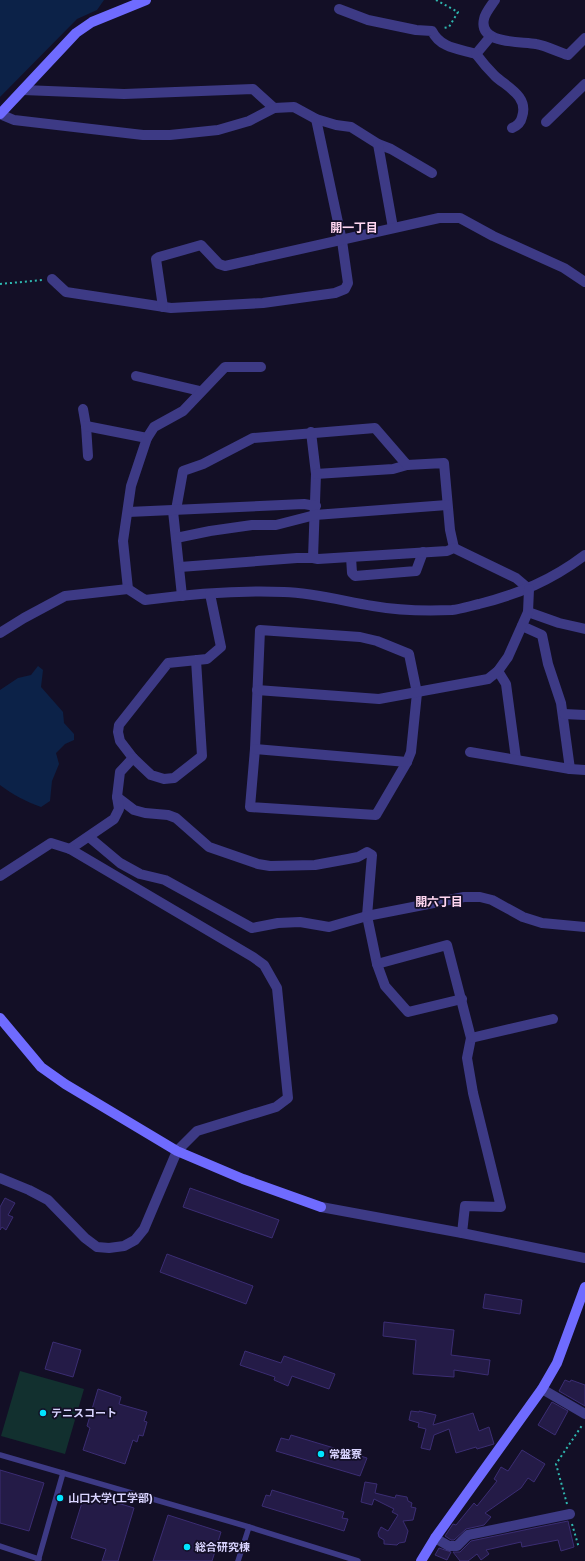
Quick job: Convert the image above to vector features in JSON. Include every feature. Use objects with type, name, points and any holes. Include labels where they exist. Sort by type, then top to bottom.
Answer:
[{"type":"street","points":[[146,0],[92,22],[76,33],[0,114],[14,120],[143,135],[170,135],[218,130],[248,121],[274,108],[294,108],[316,119],[336,125],[351,127],[378,144],[391,149],[432,173]]},
{"type":"street","points":[[495,0],[484,18],[484,26],[491,36],[501,40],[524,44],[536,44],[568,55],[585,38]]},
{"type":"street","points":[[339,9],[368,20],[416,30],[432,31],[436,39],[444,45],[476,54],[494,75],[513,90],[521,100],[523,115],[518,124],[512,128]]},
{"type":"street","points":[[476,54],[491,36]]},
{"type":"street","points":[[546,122],[585,84]]},
{"type":"street","points":[[23,90],[124,94],[253,88],[274,108]]},
{"type":"street","points":[[52,279],[66,292],[171,308],[263,303],[335,293],[345,289],[348,283],[342,240],[316,119]]},
{"type":"street","points":[[378,144],[394,228]]},
{"type":"street","points":[[164,307],[156,259],[159,257],[201,246],[219,264],[225,266],[439,218],[460,218],[493,236],[564,268],[585,282]]},
{"type":"street","points":[[128,589],[123,541],[131,486],[147,438],[154,427],[183,411],[200,391],[225,367],[261,367]]},
{"type":"street","points":[[136,376],[200,391]]},
{"type":"street","points":[[84,409],[88,456]]},
{"type":"street","points":[[86,426],[147,438]]},
{"type":"street","points":[[182,596],[174,510],[183,471],[203,464],[253,438],[311,432],[376,428],[407,465]]},
{"type":"street","points":[[311,432],[316,474],[313,558]]},
{"type":"street","points":[[316,474],[393,469],[407,465],[444,463],[447,505],[454,548]]},
{"type":"street","points":[[128,512],[304,504],[315,510]]},
{"type":"street","points":[[176,538],[252,525],[276,525],[315,510],[447,505]]},
{"type":"street","points":[[180,566],[447,551],[454,548],[516,578],[529,589]]},
{"type":"street","points":[[351,557],[352,573],[355,576],[416,571],[423,552]]},
{"type":"street","points":[[0,633],[65,596],[128,589],[145,600],[210,594],[283,592],[318,595],[374,606],[419,610],[453,610],[529,589],[570,567],[585,555]]},
{"type":"street","points":[[257,690],[379,699],[483,680],[498,671],[508,657],[528,612],[529,589]]},
{"type":"street","points":[[196,660],[202,756],[174,778],[164,779],[151,775],[133,758],[120,741],[118,732],[119,725],[168,663],[196,660],[207,660],[221,647],[210,594]]},
{"type":"street","points":[[528,612],[559,623],[585,629]]},
{"type":"street","points":[[522,626],[542,635],[548,664],[558,691],[564,714],[570,769]]},
{"type":"street","points":[[260,630],[360,637],[377,641],[408,654],[417,693],[411,752],[407,762],[376,815],[250,807],[255,749],[260,630]]},
{"type":"street","points":[[498,671],[506,684],[516,759]]},
{"type":"street","points":[[564,714],[585,715]]},
{"type":"street","points":[[255,749],[407,762]]},
{"type":"street","points":[[470,752],[570,769],[585,770]]},
{"type":"street","points":[[70,849],[114,819],[119,809],[117,798],[120,772],[133,758]]},
{"type":"street","points":[[117,798],[134,810],[168,815],[176,818],[209,847],[258,864],[276,866],[314,865],[348,859],[367,852],[372,855],[367,916],[377,964],[385,986],[408,1012],[462,999]]},
{"type":"street","points":[[89,837],[120,863],[140,874],[165,880],[252,928],[278,923],[300,922],[329,926],[367,916],[464,897],[480,897],[492,900],[523,917],[542,923],[585,928]]},
{"type":"street","points":[[0,876],[51,843],[70,849],[253,957],[264,965],[276,988],[288,1098],[276,1107],[197,1131],[177,1151],[144,1229],[135,1240],[124,1246],[109,1248],[97,1247],[85,1238],[48,1200],[0,1178]]},
{"type":"street","points":[[377,964],[447,944],[471,1038],[467,1058],[473,1093],[501,1207],[465,1206],[462,1233]]},
{"type":"street","points":[[0,1018],[41,1067],[65,1084],[177,1151],[243,1179],[321,1207],[462,1233],[585,1258]]},
{"type":"street","points":[[471,1038],[553,1019]]},
{"type":"street","points":[[421,1561],[435,1538],[542,1389],[557,1363],[585,1287]]},
{"type":"street","points":[[542,1389],[585,1414]]},
{"type":"street","points":[[435,1538],[449,1546],[457,1546],[468,1535],[570,1514]]},
{"type":"lane","points":[[0,1455],[358,1561]]},
{"type":"lane","points":[[0,1546],[39,1560],[63,1473]]},
{"type":"lane","points":[[238,1561],[249,1528]]},
{"type":"path","points":[[432,31],[438,28],[449,27],[458,12],[436,0]]},
{"type":"path","points":[[0,284],[52,279]]},
{"type":"path","points":[[579,1548],[556,1464],[585,1422]]},
{"type":"green space","name":"テニスコート","points":[[20,1371],[84,1389],[65,1454],[1,1436]]},
{"type":"water","points":[[0,0],[104,0],[97,10],[77,19],[0,97]]},
{"type":"water","points":[[38,666],[43,670],[41,687],[63,712],[64,723],[74,734],[74,740],[65,744],[56,753],[59,764],[52,781],[50,801],[41,807],[19,798],[0,785],[0,690],[18,678],[31,675]]},
{"type":"building","points":[[190,1188],[279,1220],[272,1238],[183,1207]]},
{"type":"building","points":[[5,1198],[15,1203],[8,1215],[13,1217],[6,1230],[2,1227],[0,1230],[0,1207]]},
{"type":"building","points":[[167,1254],[253,1286],[246,1304],[160,1272]]},
{"type":"building","points":[[485,1294],[522,1300],[520,1314],[483,1308]]},
{"type":"building","points":[[384,1322],[454,1330],[451,1355],[490,1360],[488,1375],[454,1370],[454,1377],[413,1374],[416,1340],[383,1336]]},
{"type":"building","points":[[53,1342],[81,1350],[73,1377],[45,1369]]},
{"type":"building","points":[[245,1351],[281,1363],[284,1356],[335,1374],[329,1389],[292,1376],[288,1386],[274,1380],[275,1377],[240,1365]]},
{"type":"building","points":[[565,1380],[570,1382],[571,1380],[585,1385],[585,1406],[559,1391]]},
{"type":"building","points":[[98,1389],[121,1397],[119,1404],[147,1412],[144,1421],[147,1422],[143,1436],[139,1435],[137,1442],[133,1440],[125,1464],[83,1450],[90,1428],[87,1426]]},
{"type":"building","points":[[552,1402],[568,1411],[555,1435],[538,1425]]},
{"type":"building","points":[[411,1411],[419,1411],[436,1415],[433,1425],[473,1413],[479,1431],[489,1427],[494,1444],[477,1449],[476,1447],[456,1453],[449,1429],[434,1435],[430,1450],[421,1448],[426,1429],[418,1427],[419,1423],[409,1420]]},
{"type":"building","name":"常盤寮","points":[[291,1435],[367,1458],[360,1476],[276,1451],[281,1438],[289,1440]]},
{"type":"building","points":[[522,1450],[545,1464],[534,1482],[528,1478],[521,1488],[485,1513],[491,1517],[484,1525],[466,1529],[454,1540],[451,1540],[445,1536],[453,1524],[456,1525],[474,1503],[477,1506],[497,1481],[494,1479],[501,1467],[508,1471]]},
{"type":"building","points":[[0,1470],[44,1483],[29,1531],[0,1523]]},
{"type":"building","points":[[365,1482],[377,1484],[375,1493],[395,1498],[396,1495],[407,1497],[408,1501],[412,1503],[411,1507],[416,1508],[413,1520],[403,1521],[408,1531],[405,1542],[397,1545],[384,1544],[384,1540],[379,1537],[378,1533],[381,1527],[388,1531],[398,1515],[392,1512],[394,1509],[374,1499],[372,1505],[361,1502]]},
{"type":"building","points":[[272,1490],[344,1512],[342,1518],[348,1519],[344,1531],[262,1506],[266,1495],[270,1496]]},
{"type":"building","points":[[85,1493],[134,1508],[118,1561],[102,1561],[106,1549],[71,1538]]},
{"type":"building","name":"総合研究棟","points":[[168,1515],[221,1532],[212,1561],[153,1561]]},
{"type":"building","points":[[568,1521],[574,1547],[561,1551],[558,1540],[522,1547],[521,1542],[486,1550],[489,1554],[481,1560],[477,1554],[468,1561],[460,1561],[453,1552],[460,1552],[471,1541]]},
{"type":"building","points":[[439,1548],[451,1552],[447,1560],[435,1555]]},
{"type":"place","name":"テニスコート","points":[[43,1413]]},
{"type":"place","name":"常盤寮","points":[[321,1454]]},
{"type":"place","name":"山口大学(工学部)","points":[[60,1498]]},
{"type":"place","name":"総合研究棟","points":[[187,1547]]},
{"type":"district","name":"開一丁目","points":[[354,227]]},
{"type":"district","name":"開六丁目","points":[[439,901]]}]
